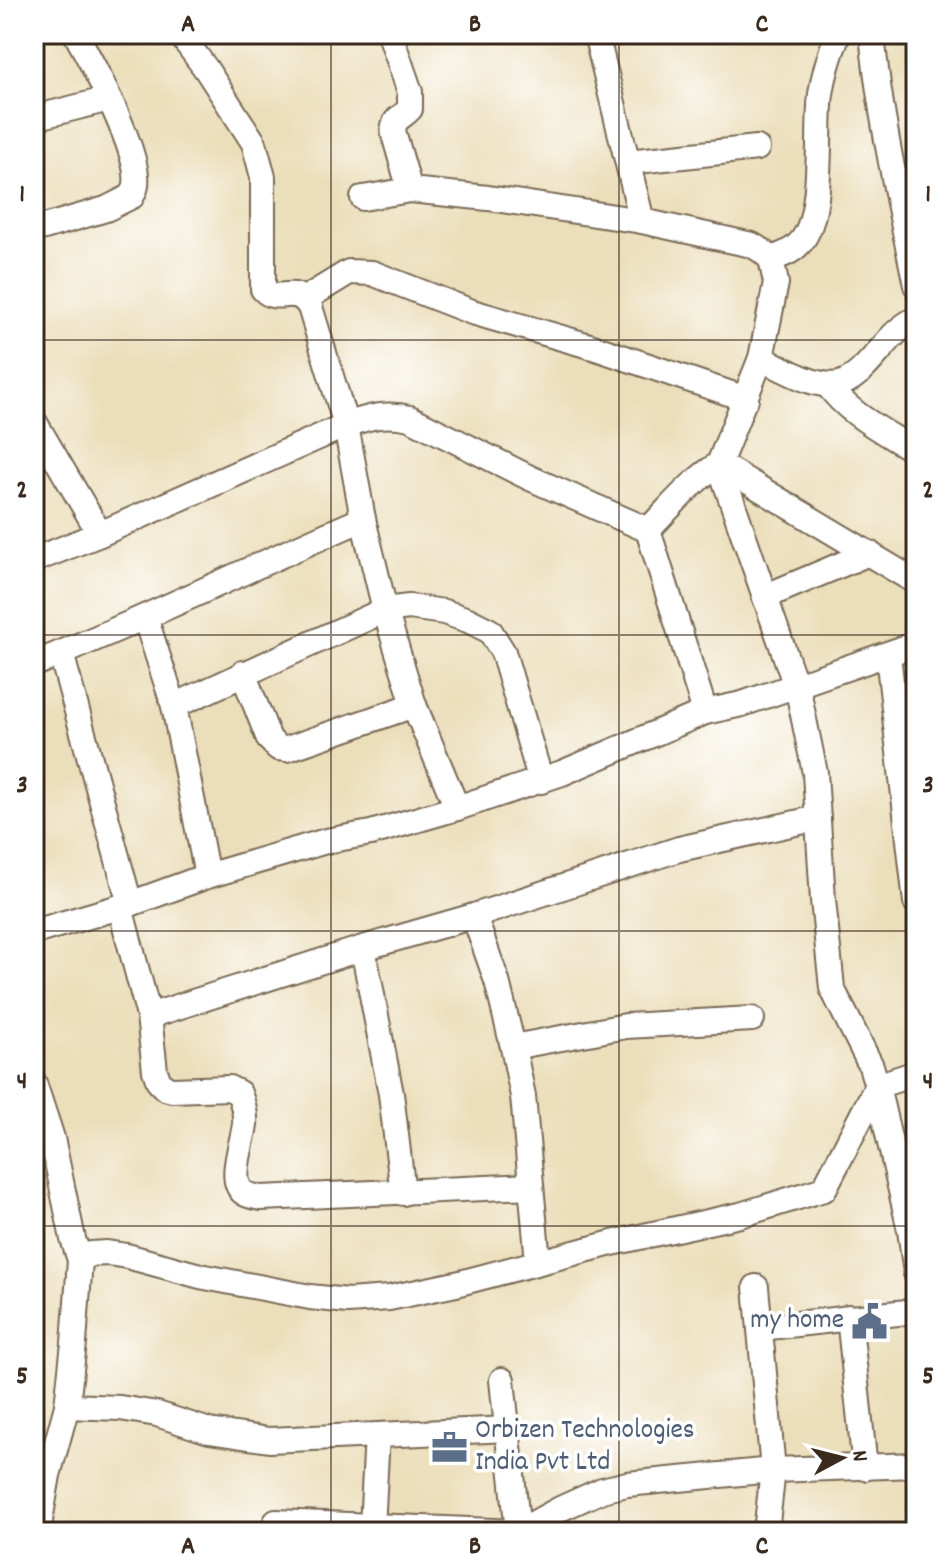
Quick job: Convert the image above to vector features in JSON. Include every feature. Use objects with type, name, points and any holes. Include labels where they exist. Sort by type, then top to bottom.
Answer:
[{"type":"street","points":[[34,230],[106,209],[132,196],[136,184],[128,144],[95,68],[76,34]]},
{"type":"street","points":[[180,34],[254,143],[263,177],[263,289],[272,296],[291,295],[305,299],[310,307],[346,425],[363,519],[385,610],[414,705],[457,808]]},
{"type":"street","points":[[390,34],[410,92],[410,109],[397,118],[393,131],[410,190]]},
{"type":"street","points":[[596,34],[642,221]]},
{"type":"street","points":[[771,259],[801,244],[810,223],[817,187],[820,96],[827,62],[838,34]]},
{"type":"street","points":[[872,34],[888,150],[916,285]]},
{"type":"street","points":[[34,118],[109,99]]},
{"type":"street","points":[[628,162],[757,148]]},
{"type":"street","points":[[363,198],[410,190],[488,198],[642,221],[752,245],[771,259],[776,283],[761,358],[719,464],[688,489],[648,530]]},
{"type":"street","points":[[305,299],[349,272],[372,273],[472,312],[593,347],[746,399]]},
{"type":"street","points":[[761,358],[812,381],[828,385],[843,383],[863,369],[900,329],[916,319]]},
{"type":"street","points":[[828,385],[836,397],[856,414],[916,452]]},
{"type":"street","points":[[34,560],[346,425],[374,415],[394,414],[410,418],[530,478],[648,530],[705,712]]},
{"type":"street","points":[[34,421],[100,534]]},
{"type":"street","points":[[719,464],[916,582]]},
{"type":"street","points":[[719,464],[796,686],[815,773],[832,988],[871,1066],[877,1086],[913,1230],[916,1273]]},
{"type":"street","points":[[34,664],[363,519]]},
{"type":"street","points":[[764,597],[869,553]]},
{"type":"street","points":[[174,706],[385,610],[409,607],[444,612],[490,631],[503,652],[541,781]]},
{"type":"street","points":[[145,617],[174,706],[207,876]]},
{"type":"street","points":[[34,932],[125,906],[207,876],[326,841],[371,833],[541,781],[705,712],[742,704],[916,644]]},
{"type":"street","points":[[61,653],[125,906],[149,1016],[155,1071],[159,1082],[172,1090],[229,1088],[239,1093],[245,1121],[236,1174],[239,1187],[246,1195],[261,1198],[531,1186]]},
{"type":"street","points":[[888,655],[916,902]]},
{"type":"street","points":[[243,673],[269,739],[278,748],[287,749],[414,705]]},
{"type":"street","points":[[149,1016],[679,849],[818,818]]},
{"type":"street","points":[[474,916],[497,981],[523,1096],[538,1262]]},
{"type":"street","points":[[363,948],[391,1094],[403,1193]]},
{"type":"street","points":[[513,1047],[626,1026],[752,1019]]},
{"type":"street","points":[[80,1260],[91,1254],[127,1256],[200,1276],[348,1301],[389,1298],[456,1284],[740,1215],[824,1189],[877,1086],[916,1073]]},
{"type":"street","points":[[34,1083],[52,1138],[80,1260],[67,1406],[48,1475],[38,1532]]},
{"type":"street","points":[[756,1287],[773,1470],[766,1532]]},
{"type":"street","points":[[760,1328],[916,1311]]},
{"type":"street","points":[[849,1317],[865,1468]]},
{"type":"street","points":[[502,1380],[518,1532]]},
{"type":"street","points":[[67,1406],[120,1408],[157,1414],[209,1431],[269,1440],[509,1429]]},
{"type":"street","points":[[372,1527],[377,1435]]},
{"type":"street","points":[[276,1522],[518,1532],[560,1509],[614,1487],[656,1480],[773,1470],[916,1465]]},
{"type":"place","name":"my home","points":[[870,1322]]},
{"type":"place","name":"Orbizen Technologies India Pvt Ltd","points":[[449,1448]]}]
